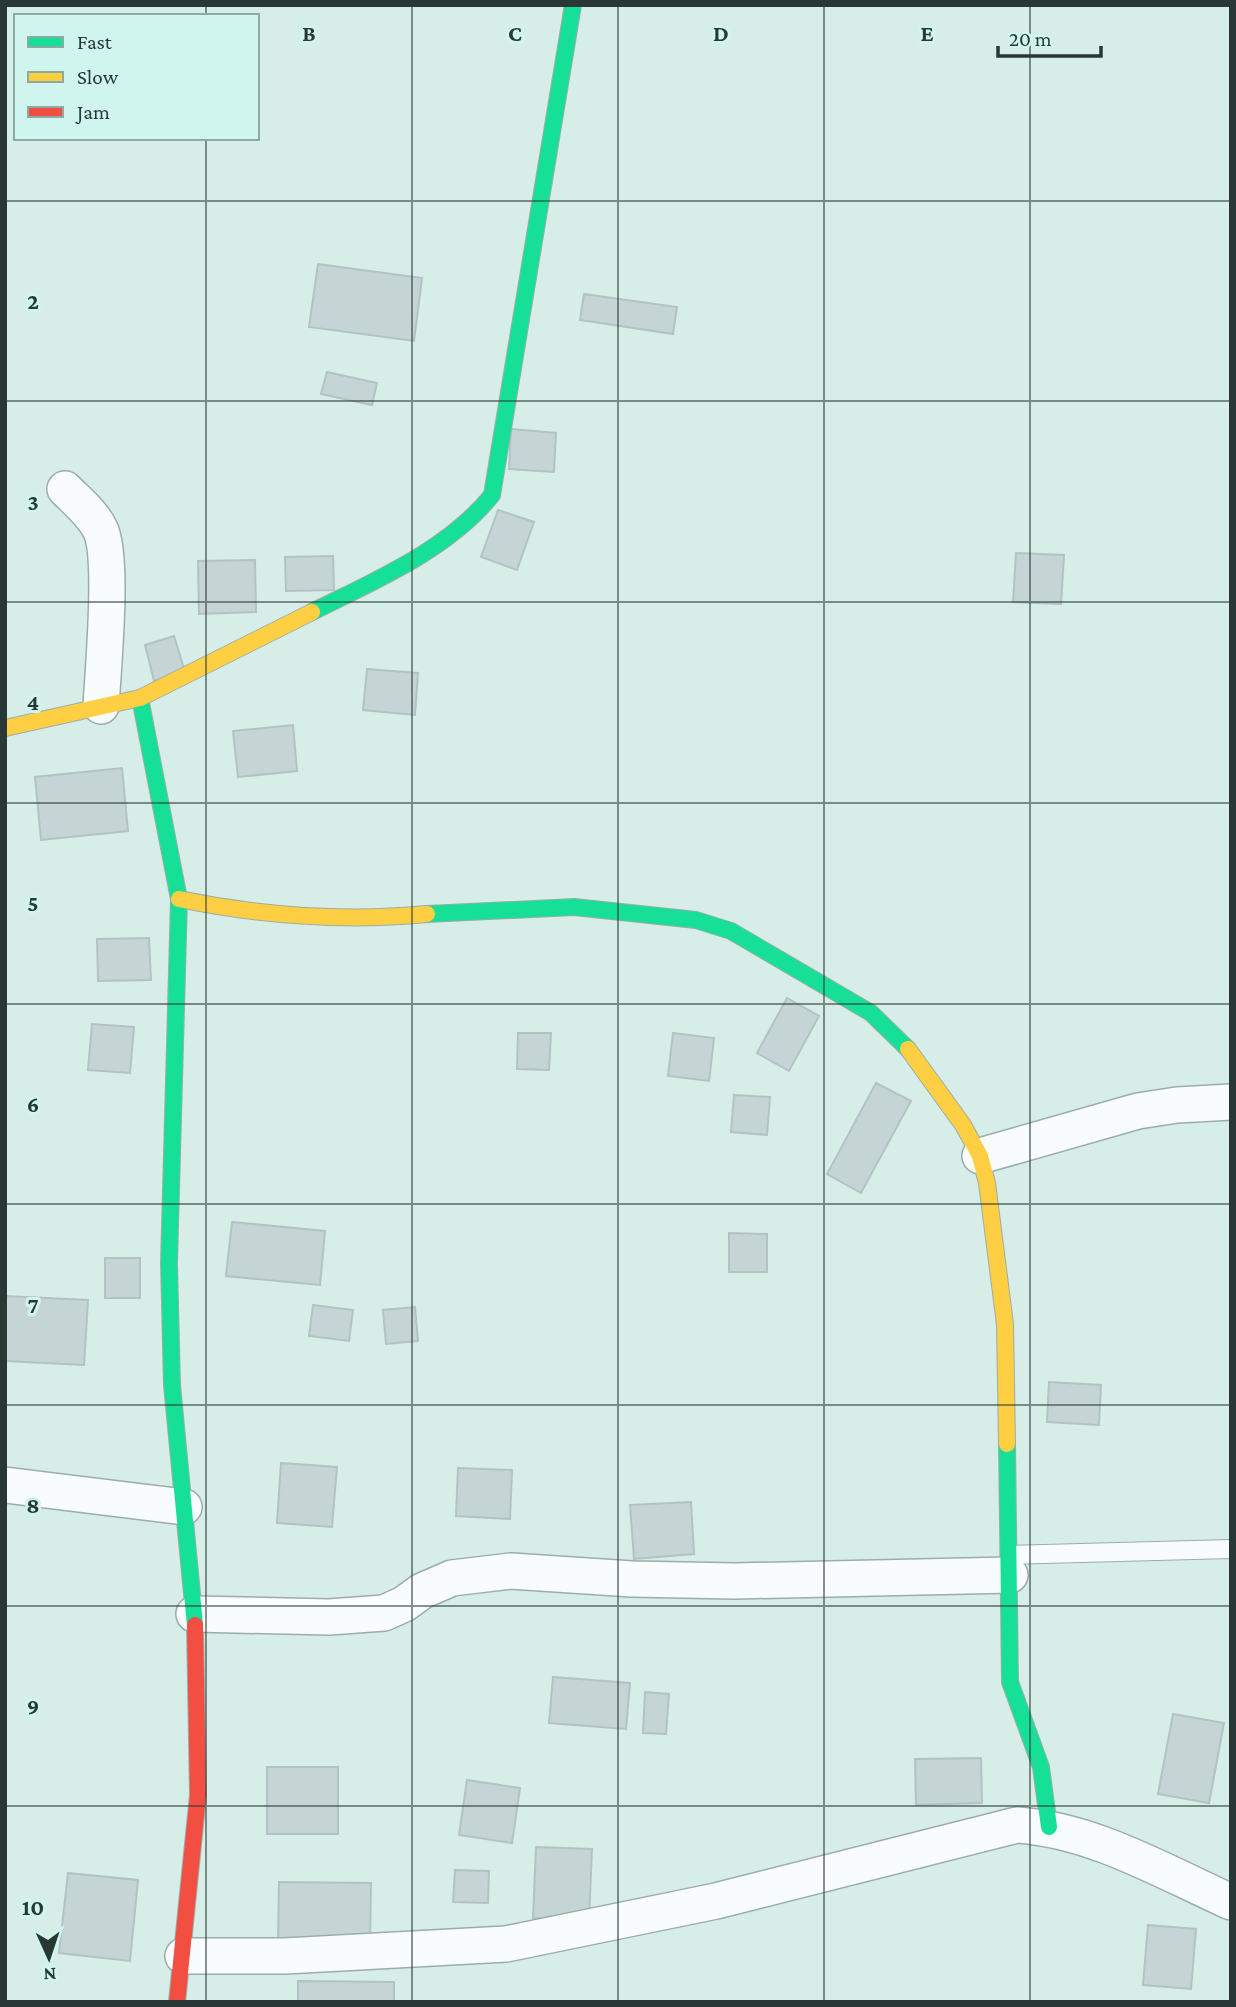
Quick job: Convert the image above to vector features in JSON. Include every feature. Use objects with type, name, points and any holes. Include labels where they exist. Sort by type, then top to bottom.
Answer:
[{"type":"street","points":[[5,728],[140,698],[393,571],[472,520],[492,495],[573,5]]},
{"type":"street","points":[[65,489],[92,515],[102,532],[106,594],[101,706]]},
{"type":"street","points":[[140,698],[179,899],[169,1263],[172,1385],[194,1614],[198,1796],[177,2002]]},
{"type":"street","points":[[179,899],[242,912],[298,917],[386,918],[472,911],[573,908],[696,920],[731,930],[871,1013],[902,1041],[956,1115],[980,1156],[987,1183],[1005,1324],[1010,1682],[1041,1767],[1049,1827]]},
{"type":"street","points":[[980,1156],[1138,1111],[1177,1105],[1231,1102]]},
{"type":"street","points":[[5,1485],[184,1507]]},
{"type":"street","points":[[194,1614],[329,1617],[384,1613],[404,1604],[422,1591],[452,1578],[511,1571],[632,1579],[735,1581],[1010,1565]]},
{"type":"street","points":[[183,1956],[285,1956],[506,1944],[716,1902],[1017,1825],[1049,1827],[1077,1834],[1231,1902]]},
{"type":"lane","points":[[1010,1565],[1231,1549]]},
{"type":"building","points":[[318,264],[422,278],[414,341],[309,327]]},
{"type":"building","points":[[584,294],[677,307],[673,334],[580,320]]},
{"type":"building","points":[[327,372],[377,383],[372,405],[321,394]]},
{"type":"building","points":[[511,429],[556,433],[554,472],[509,469]]},
{"type":"building","points":[[498,510],[534,522],[517,570],[481,557]]},
{"type":"building","points":[[1016,553],[1064,555],[1061,604],[1013,602]]},
{"type":"building","points":[[333,556],[334,590],[286,591],[285,557]]},
{"type":"building","points":[[255,560],[256,612],[199,614],[198,561]]},
{"type":"building","points":[[174,636],[185,672],[154,681],[145,645]]},
{"type":"building","points":[[367,669],[418,673],[415,715],[363,710]]},
{"type":"building","points":[[293,725],[297,771],[238,777],[233,731]]},
{"type":"building","points":[[122,768],[128,831],[41,840],[35,777]]},
{"type":"building","points":[[149,938],[151,980],[98,981],[97,939]]},
{"type":"building","points":[[787,998],[819,1016],[789,1071],[757,1053]]},
{"type":"building","points":[[92,1024],[134,1027],[130,1073],[88,1070]]},
{"type":"building","points":[[518,1033],[551,1033],[549,1070],[517,1069]]},
{"type":"building","points":[[673,1033],[714,1038],[709,1081],[668,1076]]},
{"type":"building","points":[[876,1083],[911,1101],[861,1193],[827,1174]]},
{"type":"building","points":[[734,1095],[770,1097],[767,1135],[731,1132]]},
{"type":"building","points":[[232,1222],[325,1231],[320,1285],[226,1276]]},
{"type":"building","points":[[729,1233],[767,1234],[767,1272],[729,1272]]},
{"type":"building","points":[[105,1258],[140,1258],[140,1298],[105,1298]]},
{"type":"building","points":[[5,1296],[88,1300],[84,1365],[5,1361]]},
{"type":"building","points":[[313,1305],[353,1310],[349,1341],[309,1336]]},
{"type":"building","points":[[415,1307],[418,1341],[386,1344],[383,1310]]},
{"type":"building","points":[[1049,1382],[1101,1385],[1099,1425],[1047,1422]]},
{"type":"building","points":[[281,1463],[337,1467],[332,1527],[277,1523]]},
{"type":"building","points":[[458,1468],[512,1470],[510,1519],[456,1516]]},
{"type":"building","points":[[691,1502],[694,1554],[634,1559],[630,1505]]},
{"type":"building","points":[[553,1677],[630,1683],[626,1729],[549,1723]]},
{"type":"building","points":[[645,1692],[669,1694],[666,1734],[643,1733]]},
{"type":"building","points":[[1173,1714],[1224,1723],[1209,1803],[1158,1794]]},
{"type":"building","points":[[981,1758],[982,1803],[916,1805],[915,1759]]},
{"type":"building","points":[[267,1767],[338,1767],[338,1834],[267,1834]]},
{"type":"building","points":[[467,1780],[520,1788],[512,1843],[459,1835]]},
{"type":"building","points":[[536,1847],[592,1849],[589,1921],[533,1918]]},
{"type":"building","points":[[455,1870],[489,1871],[488,1903],[453,1902]]},
{"type":"building","points":[[68,1873],[138,1880],[130,1961],[59,1953]]},
{"type":"building","points":[[279,1882],[371,1883],[370,1944],[278,1943]]},
{"type":"building","points":[[1148,1925],[1196,1929],[1191,1989],[1143,1985]]},
{"type":"building","points":[[298,1981],[394,1982],[394,2002],[298,2002]]},
{"type":"traffic: fast","points":[[312,612],[385,576],[432,548],[474,515],[492,495],[573,5]]},
{"type":"traffic: fast","points":[[140,698],[179,899],[169,1263],[172,1385],[195,1625]]},
{"type":"traffic: fast","points":[[427,914],[574,907],[696,920],[731,931],[871,1013],[908,1049]]},
{"type":"traffic: fast","points":[[1007,1444],[1010,1682],[1041,1767],[1049,1827]]},
{"type":"traffic: slow","points":[[5,728],[140,698],[312,612]]},
{"type":"traffic: slow","points":[[179,899],[241,910],[303,916],[427,914]]},
{"type":"traffic: slow","points":[[908,1049],[963,1125],[980,1156],[987,1183],[1005,1324],[1007,1444]]},
{"type":"traffic: jam","points":[[177,2002],[198,1795],[195,1625]]}]
